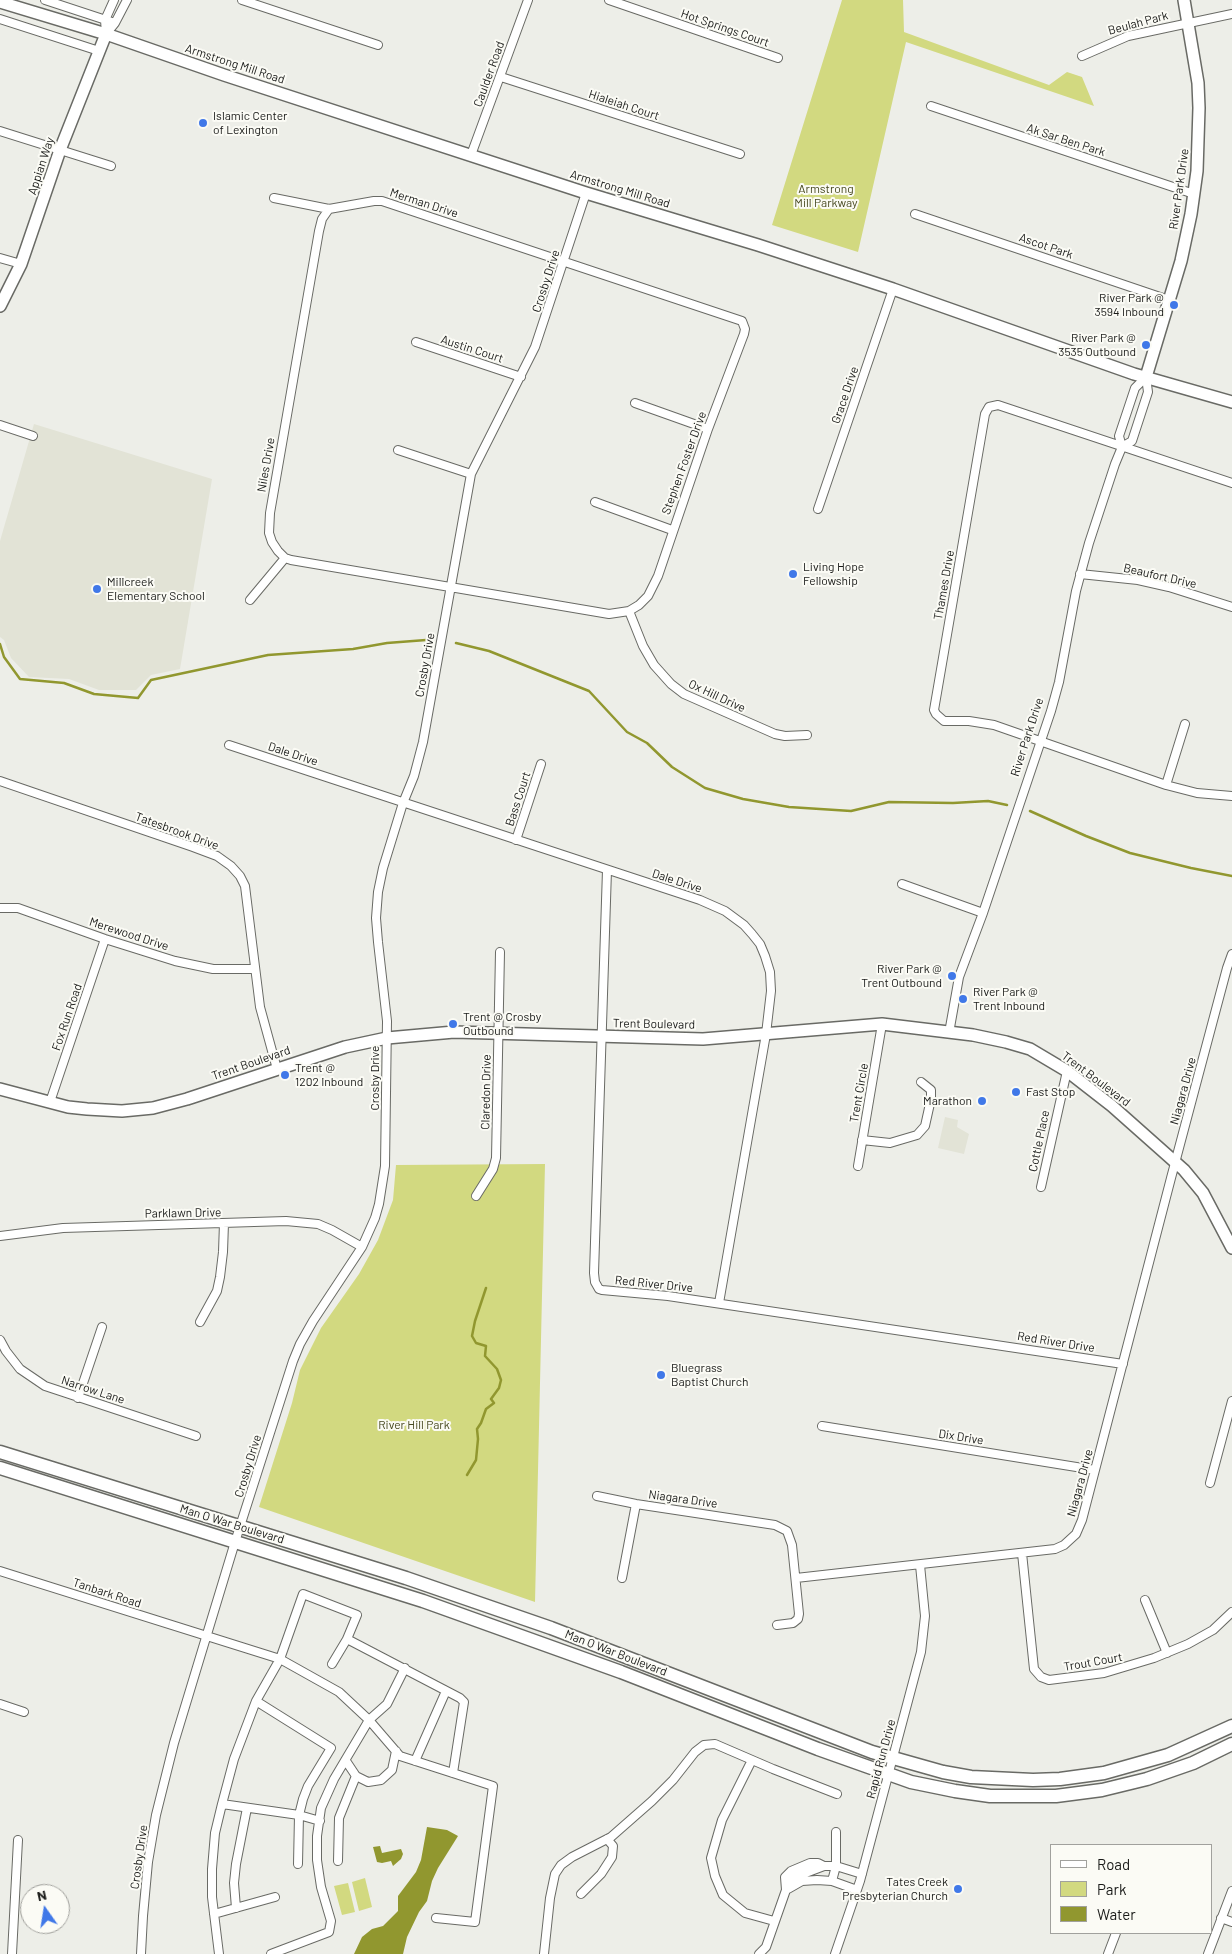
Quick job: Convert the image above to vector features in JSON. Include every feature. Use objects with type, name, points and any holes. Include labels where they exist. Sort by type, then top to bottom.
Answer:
[{"type":"main road","name":"Man O War Boulevard","points":[[0,1452],[406,1578],[551,1628],[872,1752],[943,1772],[971,1777],[1016,1780],[1060,1779],[1104,1774],[1150,1761],[1192,1745],[1232,1726]]},
{"type":"main road","name":"Man O War Boulevard","points":[[0,1468],[390,1590],[494,1625],[888,1775],[955,1791],[990,1796],[1056,1796],[1102,1790],[1147,1779],[1193,1763],[1232,1744]]},
{"type":"street","points":[[45,0],[116,23]]},
{"type":"street","name":"Appian Way","points":[[106,34],[105,20],[114,0]]},
{"type":"street","name":"Appian Way","points":[[0,306],[21,264],[60,150],[106,34],[116,23],[127,0]]},
{"type":"street","points":[[242,0],[378,45]]},
{"type":"street","name":"Caulder Road","points":[[471,155],[528,0]]},
{"type":"street","name":"Hot Springs Court","points":[[608,0],[778,58]]},
{"type":"street","name":"River Park Drive","points":[[949,1033],[959,977],[1041,742],[1059,682],[1080,574],[1109,478],[1122,447],[1132,440],[1148,392],[1146,377],[1187,235],[1199,149],[1199,108],[1189,22],[1184,0]]},
{"type":"street","name":"Armstrong Mill Road","points":[[0,2],[106,34],[224,75],[586,193],[758,245],[893,289],[1146,377],[1232,402]]},
{"type":"street","name":"Beulah Park","points":[[1082,56],[1128,36],[1232,14]]},
{"type":"street","points":[[0,19],[99,51]]},
{"type":"street","name":"Hialeiah Court","points":[[501,77],[740,154]]},
{"type":"street","name":"Ak Sar Ben Park","points":[[931,106],[1194,194]]},
{"type":"street","points":[[0,131],[111,166]]},
{"type":"street","name":"Crosby Drive","points":[[142,1954],[148,1862],[156,1814],[174,1743],[235,1542],[300,1344],[362,1247],[375,1218],[384,1181],[387,1038],[376,902],[383,868],[414,776],[423,742],[471,474],[521,377],[542,328],[586,193]]},
{"type":"street","name":"Merman Drive","points":[[274,198],[328,209],[382,201],[564,261]]},
{"type":"street","name":"Niles Drive","points":[[286,558],[272,542],[268,524],[319,230],[322,219],[328,209]]},
{"type":"street","name":"Ascot Park","points":[[915,214],[1169,300]]},
{"type":"street","points":[[0,258],[21,264]]},
{"type":"street","name":"Stephen Foster Drive","points":[[564,261],[742,321],[745,329],[672,530],[654,586],[644,600],[629,611]]},
{"type":"street","name":"Grace Drive","points":[[818,508],[893,289]]},
{"type":"street","name":"Austin Court","points":[[416,342],[521,377]]},
{"type":"street","name":"River Park Drive","points":[[1122,447],[1120,436],[1135,388],[1146,377]]},
{"type":"street","points":[[635,403],[708,429]]},
{"type":"street","name":"Thames Drive","points":[[1232,482],[998,405],[989,407],[985,414],[934,710],[944,721],[981,723],[1166,785],[1197,793],[1232,796]]},
{"type":"street","points":[[0,424],[33,436]]},
{"type":"street","points":[[398,450],[471,474]]},
{"type":"street","points":[[596,502],[672,530]]},
{"type":"street","points":[[250,600],[286,558],[450,588],[609,614],[629,611]]},
{"type":"street","name":"Beaufort Drive","points":[[1080,574],[1138,580],[1170,587],[1232,607]]},
{"type":"street","name":"Ox Hill Drive","points":[[629,611],[643,646],[654,665],[671,684],[684,694],[775,734],[785,736],[808,735]]},
{"type":"street","points":[[1166,785],[1185,724]]},
{"type":"street","name":"Dale Drive","points":[[229,745],[700,900],[725,911],[744,925],[760,944],[770,972],[771,992],[766,1034],[718,1303]]},
{"type":"street","name":"Bass Court","points":[[516,840],[541,764]]},
{"type":"street","name":"Tatesbrook Drive","points":[[0,781],[201,850],[217,856],[231,866],[240,876],[245,886],[260,1007],[277,1069]]},
{"type":"street","name":"Red River Drive","points":[[607,870],[594,1273],[596,1286],[602,1290],[647,1293],[718,1303],[1123,1364]]},
{"type":"street","points":[[902,884],[983,912]]},
{"type":"street","name":"Merewood Drive","points":[[0,908],[18,908],[105,939],[196,966],[213,969],[255,969]]},
{"type":"street","name":"Fox Run Road","points":[[50,1102],[105,939]]},
{"type":"street","name":"Claredon Drive","points":[[476,1196],[493,1169],[496,1158],[500,952]]},
{"type":"street","name":"Niagara Drive","points":[[597,1496],[782,1527],[790,1537],[796,1578],[1055,1549],[1071,1540],[1082,1520],[1096,1470],[1232,954]]},
{"type":"street","name":"Trent Boulevard","points":[[0,1089],[68,1107],[105,1111],[153,1108],[188,1099],[345,1047],[387,1038],[454,1032],[702,1039],[882,1024],[973,1035],[1030,1049],[1067,1071],[1112,1106],[1176,1162],[1203,1193],[1232,1248]]},
{"type":"street","name":"Trent Circle","points":[[858,1166],[882,1024]]},
{"type":"street","name":"Cottle Place","points":[[1041,1187],[1067,1071]]},
{"type":"street","points":[[862,1140],[890,1144],[917,1135],[925,1126],[931,1098],[931,1090],[921,1082]]},
{"type":"street","name":"Parklawn Drive","points":[[0,1236],[63,1228],[302,1222],[332,1230],[362,1247]]},
{"type":"street","points":[[200,1322],[217,1291],[223,1252],[224,1223]]},
{"type":"street","points":[[78,1398],[102,1327]]},
{"type":"street","name":"Narrow Lane","points":[[0,1340],[14,1362],[27,1375],[45,1386],[196,1436]]},
{"type":"street","points":[[1210,1483],[1232,1401]]},
{"type":"street","name":"Dix Drive","points":[[822,1426],[1096,1470]]},
{"type":"street","points":[[622,1578],[636,1504]]},
{"type":"street","name":"Trout Court","points":[[1022,1553],[1034,1669],[1041,1677],[1049,1680],[1127,1668],[1167,1653],[1213,1630],[1232,1612]]},
{"type":"street","name":"Rapid Run Drive","points":[[835,1954],[862,1874],[924,1633],[924,1600],[920,1565]]},
{"type":"street","name":"Tanbark Road","points":[[0,1571],[280,1659],[339,1692],[369,1720],[396,1751]]},
{"type":"street","points":[[777,1625],[793,1623],[798,1619],[799,1607],[796,1578]]},
{"type":"street","points":[[219,1954],[212,1897],[213,1852],[222,1804],[234,1759],[256,1701],[280,1659],[303,1594],[357,1614],[347,1639],[332,1664]]},
{"type":"street","points":[[1145,1600],[1167,1653]]},
{"type":"street","points":[[347,1639],[405,1668],[464,1702],[453,1773]]},
{"type":"street","points":[[273,1954],[328,1932],[330,1921],[321,1887],[317,1860],[322,1808],[334,1779],[346,1762],[369,1720],[387,1704],[405,1668]]},
{"type":"street","points":[[415,1761],[446,1691]]},
{"type":"street","points":[[256,1701],[331,1748],[308,1786],[303,1799],[299,1815],[298,1864]]},
{"type":"street","points":[[0,1704],[24,1712]]},
{"type":"street","points":[[544,1954],[550,1898],[555,1874],[561,1865],[572,1857],[607,1839],[652,1801],[673,1780],[695,1752],[704,1745],[715,1744],[837,1794]]},
{"type":"street","points":[[346,1762],[356,1776],[368,1782],[381,1780],[392,1770],[396,1751]]},
{"type":"street","points":[[396,1751],[400,1756],[492,1786],[475,1922],[436,1918]]},
{"type":"street","points":[[752,1760],[722,1820],[711,1858],[715,1876],[723,1895],[745,1913],[774,1921]]},
{"type":"street","points":[[338,1861],[339,1818],[356,1776]]},
{"type":"street","points":[[222,1804],[299,1815],[320,1821]]},
{"type":"street","points":[[236,1908],[234,1883],[236,1864],[247,1808]]},
{"type":"street","points":[[832,1882],[836,1866],[836,1832]]},
{"type":"street","points":[[581,1894],[601,1874],[612,1857],[613,1846],[607,1839]]},
{"type":"street","points":[[12,1954],[18,1840]]},
{"type":"street","points":[[786,1890],[785,1877],[824,1866],[836,1866],[862,1874]]},
{"type":"street","points":[[759,1954],[766,1947],[786,1890],[801,1874]]},
{"type":"street","points":[[801,1874],[857,1890]]},
{"type":"street","points":[[1208,1954],[1232,1891]]},
{"type":"street","points":[[214,1914],[274,1898]]},
{"type":"street","points":[[1221,1918],[1232,1922]]},
{"type":"street","points":[[1108,1954],[1116,1934]]},
{"type":"shaded area","name":"Millcreek Elementary School","points":[[34,424],[212,479],[180,669],[151,675],[136,690],[99,690],[69,679],[29,677],[11,658],[4,640],[0,637],[0,541]]},
{"type":"shaded area","points":[[945,1117],[958,1120],[957,1127],[969,1134],[964,1154],[938,1148]]},
{"type":"green space","name":"Armstrong Mill Parkway","points":[[842,0],[903,0],[904,32],[1049,85],[1067,72],[1082,77],[1094,106],[906,42],[858,252],[772,225]]},
{"type":"green space","name":"River Hill Park","points":[[545,1164],[535,1602],[259,1507],[292,1403],[300,1370],[321,1328],[359,1274],[378,1240],[393,1200],[396,1165]]},
{"type":"green space","points":[[365,1878],[372,1907],[359,1911],[352,1882]]},
{"type":"green space","points":[[348,1883],[355,1912],[342,1915],[334,1886]]},
{"type":"water","points":[[427,1827],[447,1830],[458,1836],[438,1868],[432,1881],[427,1901],[419,1912],[407,1937],[403,1954],[354,1954],[362,1937],[372,1929],[383,1926],[398,1911],[398,1896],[416,1872],[421,1860]]},
{"type":"water","points":[[380,1846],[382,1853],[401,1849],[403,1854],[401,1859],[393,1866],[391,1861],[377,1862],[373,1847]]},
{"type":"waterway","points":[[0,644],[4,657],[20,679],[64,683],[94,694],[138,698],[151,680],[268,655],[353,649],[387,643],[426,640]]},
{"type":"waterway","points":[[456,643],[489,651],[589,691],[627,732],[647,743],[672,767],[705,788],[743,799],[789,807],[851,811],[889,802],[953,803],[988,801],[1007,805]]},
{"type":"waterway","points":[[1030,811],[1130,853],[1232,876]]},
{"type":"waterway","points":[[467,1475],[476,1460],[477,1429],[486,1409],[494,1403],[491,1399],[499,1388],[501,1380],[497,1369],[485,1356],[486,1346],[476,1343],[472,1336],[486,1288]]},
{"type":"place","name":"Islamic Center of Lexington","points":[[203,123]]},
{"type":"place","name":"River Park @ 3594 Inbound","points":[[1174,305]]},
{"type":"place","name":"River Park @ 3535 Outbound","points":[[1146,345]]},
{"type":"place","name":"Living Hope Fellowship","points":[[793,574]]},
{"type":"place","name":"Millcreek Elementary School","points":[[97,589]]},
{"type":"place","name":"River Park @ Trent Outbound","points":[[952,976]]},
{"type":"place","name":"River Park @ Trent Inbound","points":[[963,999]]},
{"type":"place","name":"Trent @ Crosby Outbound","points":[[453,1024]]},
{"type":"place","name":"Trent @ 1202 Inbound","points":[[285,1075]]},
{"type":"place","name":"Fast Stop","points":[[1016,1092]]},
{"type":"place","name":"Marathon","points":[[982,1101]]},
{"type":"place","name":"Bluegrass Baptist Church","points":[[661,1375]]},
{"type":"place","name":"Tates Creek Presbyterian Church","points":[[958,1889]]}]
